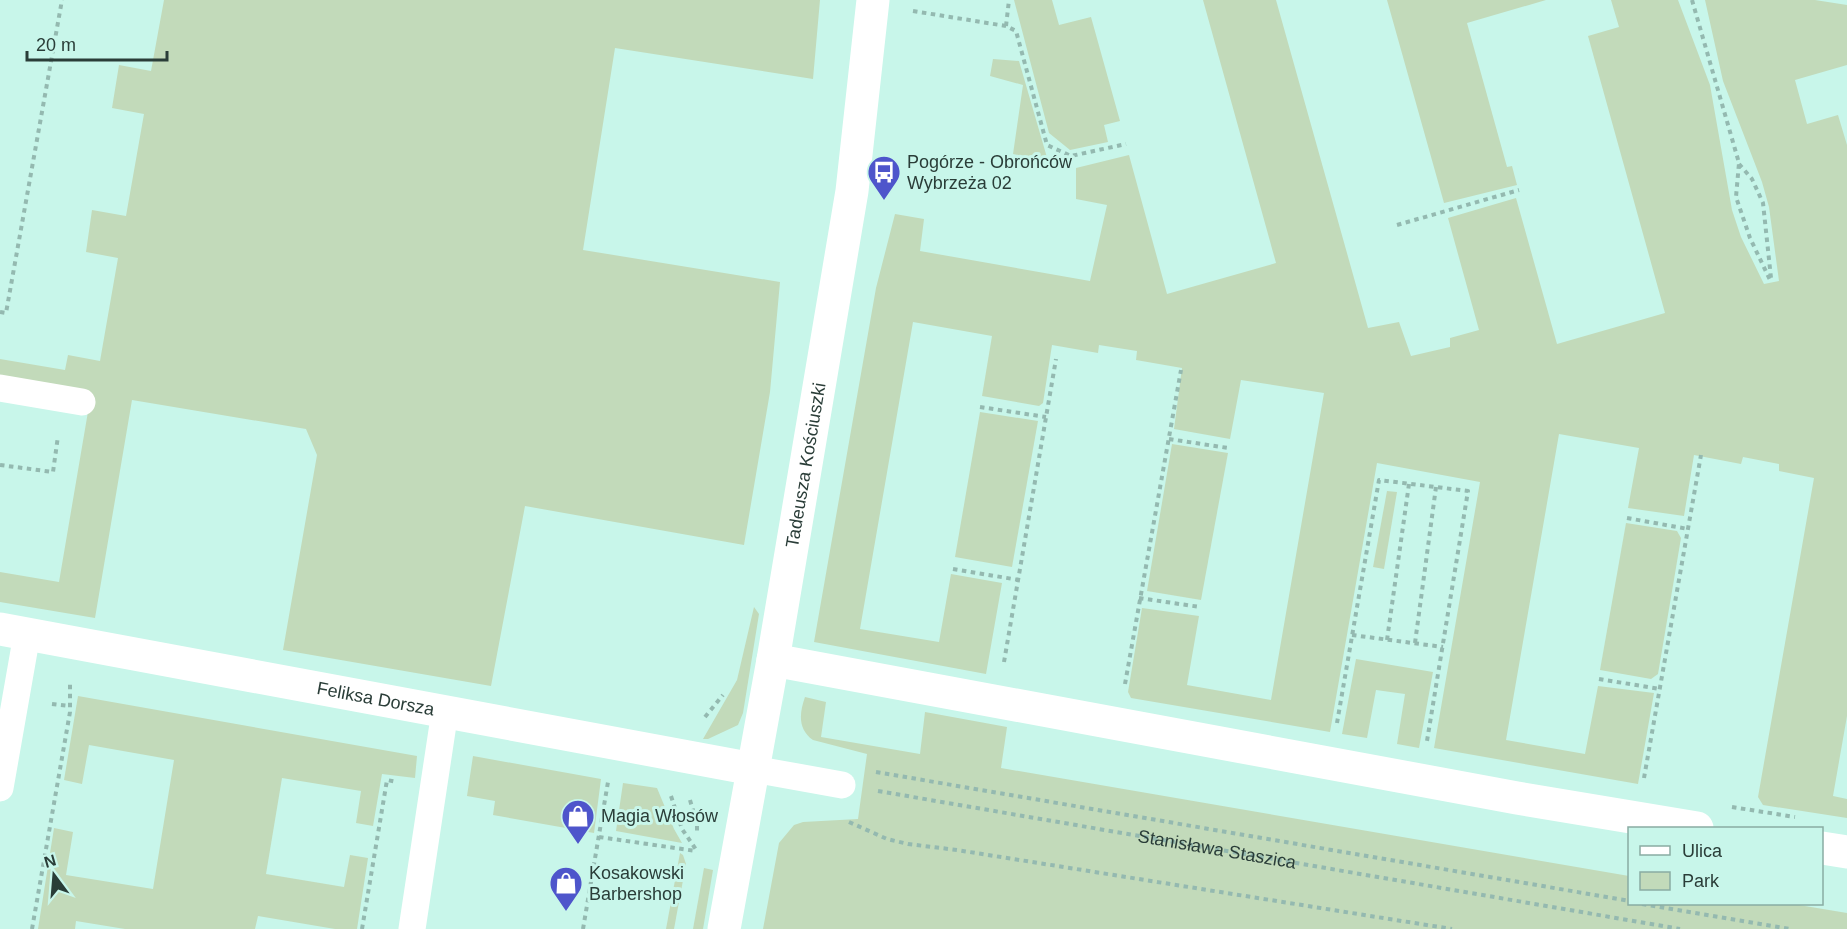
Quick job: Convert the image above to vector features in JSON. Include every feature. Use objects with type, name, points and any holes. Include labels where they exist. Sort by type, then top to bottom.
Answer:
[{"type":"street","name":"Tadeusza Kościuszki","points":[[724,929],[773,660],[852,191],[873,0]]},
{"type":"street","name":"Feliksa Dorsza","points":[[14,631],[753,769]]},
{"type":"street","points":[[773,660],[1517,798],[1691,827]]},
{"type":"street","points":[[1823,848],[1847,852]]},
{"type":"lane","points":[[0,388],[73,400]]},
{"type":"lane","points":[[0,788],[14,631]]},
{"type":"lane","points":[[412,929],[445,711]]},
{"type":"lane","points":[[753,769],[842,785]]},
{"type":"path","points":[[0,312],[6,313],[62,0]]},
{"type":"path","points":[[1006,26],[1009,0]]},
{"type":"path","points":[[1692,0],[1739,163],[1736,197],[1750,238],[1771,282],[1763,203],[1752,179],[1739,163]]},
{"type":"path","points":[[912,11],[1006,26],[1016,31],[1047,145],[1071,156],[1126,144]]},
{"type":"path","points":[[1397,225],[1519,190]]},
{"type":"path","points":[[1003,672],[1056,359]]},
{"type":"path","points":[[1124,695],[1139,598],[1181,370]]},
{"type":"path","points":[[0,465],[53,472],[73,400]]},
{"type":"path","points":[[980,406],[1046,417]]},
{"type":"path","points":[[1169,439],[1228,448]]},
{"type":"path","points":[[1644,779],[1701,455]]},
{"type":"path","points":[[1336,729],[1379,480],[1468,491],[1427,742]]},
{"type":"path","points":[[1387,640],[1409,484]]},
{"type":"path","points":[[1415,643],[1436,487]]},
{"type":"path","points":[[1627,518],[1688,529]]},
{"type":"path","points":[[953,568],[1019,580]]},
{"type":"path","points":[[1139,598],[1200,607]]},
{"type":"path","points":[[1352,635],[1443,647]]},
{"type":"path","points":[[1599,679],[1660,689]]},
{"type":"path","points":[[32,929],[70,712],[70,680]]},
{"type":"path","points":[[876,772],[1628,901]]},
{"type":"path","points":[[583,929],[609,773]]},
{"type":"path","name":"Stanisława Staszica","points":[[842,785],[1680,929]]},
{"type":"path","points":[[848,821],[887,839],[908,844],[1452,929]]},
{"type":"path","points":[[599,837],[697,851]]},
{"type":"path","points":[[1653,905],[1790,929]]},
{"type":"green space","points":[[164,0],[820,0],[813,79],[615,48],[583,250],[780,282],[770,392],[744,545],[525,506],[491,686],[283,650],[317,455],[306,429],[132,400],[95,618],[0,602],[0,572],[59,582],[91,394],[0,380],[0,359],[65,370],[68,355],[100,361],[118,258],[86,252],[92,210],[126,216],[144,114],[112,108],[119,65],[151,71]]},
{"type":"green space","points":[[1014,0],[1052,0],[1059,25],[1091,17],[1120,121],[1104,125],[1108,142],[1070,150],[1049,133]]},
{"type":"green space","points":[[1203,0],[1276,0],[1368,328],[1399,322],[1411,356],[1450,347],[1450,338],[1479,330],[1448,218],[1516,198],[1557,344],[1665,313],[1588,36],[1619,27],[1611,0],[1678,0],[1710,85],[1732,210],[1741,237],[1764,284],[1779,281],[1769,207],[1762,182],[1723,81],[1705,0],[1815,0],[1847,5],[1847,65],[1795,80],[1807,124],[1838,115],[1847,145],[1847,716],[1833,796],[1847,799],[1847,818],[1763,805],[1758,797],[1814,478],[1779,471],[1779,464],[1743,457],[1741,464],[1694,455],[1684,516],[1628,508],[1639,448],[1559,434],[1506,740],[1585,754],[1598,686],[1654,693],[1638,784],[1434,748],[1480,482],[1377,463],[1330,732],[1131,698],[1128,692],[1142,608],[1199,616],[1187,685],[1271,700],[1324,393],[1241,380],[1230,439],[1174,429],[1182,368],[1136,360],[1137,351],[1099,345],[1098,353],[1052,345],[1043,403],[1039,406],[982,396],[992,336],[913,322],[860,629],[939,642],[951,574],[1002,583],[986,674],[814,642],[876,288],[895,214],[924,219],[920,251],[1090,281],[1107,205],[1076,199],[1076,168],[1129,155],[1167,294],[1276,263]]},
{"type":"green space","points":[[1387,0],[1546,0],[1467,23],[1507,167],[1512,166],[1517,185],[1444,203]]},
{"type":"green space","points":[[993,59],[1019,61],[1048,161],[1013,154],[1023,85],[990,76]]},
{"type":"green space","points":[[980,412],[1038,421],[1012,567],[955,557]]},
{"type":"green space","points":[[1172,444],[1228,453],[1201,600],[1147,591]]},
{"type":"green space","points":[[1387,491],[1397,492],[1384,569],[1373,567]]},
{"type":"green space","points":[[1626,523],[1677,531],[1681,538],[1658,674],[1651,679],[1600,670]]},
{"type":"green space","points":[[754,607],[759,614],[743,713],[738,725],[708,739],[703,739],[737,680]]},
{"type":"green space","points":[[1356,659],[1433,672],[1419,748],[1397,744],[1405,694],[1376,690],[1367,738],[1342,734]]},
{"type":"green space","points":[[78,696],[417,756],[415,778],[382,774],[373,826],[356,823],[361,791],[282,778],[266,874],[344,887],[350,855],[368,858],[357,929],[335,929],[258,916],[255,929],[125,929],[76,921],[75,929],[38,929],[54,828],[73,832],[66,875],[153,889],[174,760],[89,745],[82,784],[64,780]]},
{"type":"green space","points":[[805,697],[826,702],[821,737],[920,754],[925,712],[1007,727],[1001,768],[1628,876],[1628,905],[1799,905],[1847,913],[1847,929],[763,929],[779,843],[794,825],[803,822],[858,819],[867,754],[813,740],[802,726]]},
{"type":"green space","points":[[473,756],[601,779],[594,833],[493,815],[495,801],[467,796]]},
{"type":"green space","points":[[623,783],[657,788],[682,843],[616,831]]},
{"type":"green space","points":[[680,853],[686,864],[674,929],[666,929]]},
{"type":"green space","points":[[704,868],[713,870],[703,929],[693,929]]},
{"type":"place","name":"Pogórze - Obrońców Wybrzeża 02","points":[[884,201]]},
{"type":"place","name":"Magia Włosów","points":[[578,845]]},
{"type":"place","name":"Kosakowski Barbershop","points":[[566,912]]}]
